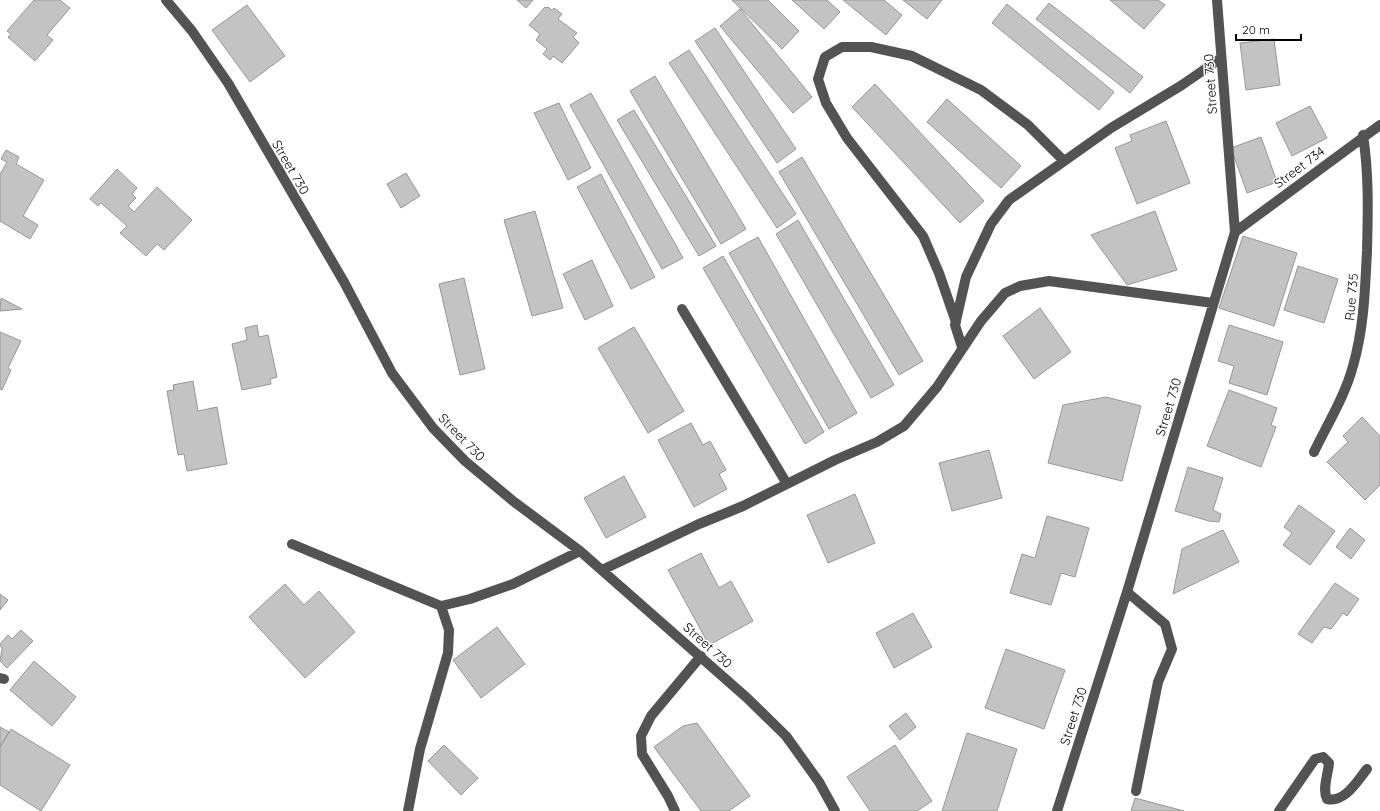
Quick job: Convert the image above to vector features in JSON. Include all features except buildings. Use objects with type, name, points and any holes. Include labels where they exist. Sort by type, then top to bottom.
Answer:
[{"type":"street","name":"Street 730","points":[[166,0],[192,32],[228,84],[344,282],[392,373],[433,428],[465,461],[512,501],[580,551],[701,656],[786,736],[819,782],[835,811]]},
{"type":"street","name":"Street 730","points":[[1057,811],[1127,592],[1234,232],[1217,0]]},
{"type":"street","points":[[962,347],[956,322],[924,236],[847,138],[826,103],[818,79],[825,57],[842,47],[871,47],[912,56],[982,90],[1028,126],[1064,160]]},
{"type":"street","points":[[956,322],[966,277],[991,224],[1009,200],[1064,160],[1148,104],[1182,85],[1221,58]]},
{"type":"street","name":"Street 734","points":[[1234,232],[1363,135],[1380,125]]},
{"type":"street","name":"Rue 735","points":[[1314,452],[1344,392],[1356,354],[1363,315],[1366,292],[1368,164],[1363,135]]},
{"type":"street","points":[[602,570],[787,484],[835,460],[877,442],[904,426],[923,406],[937,388],[962,347],[981,321],[1005,293],[1020,286],[1049,281],[1213,303]]},
{"type":"street","points":[[682,309],[787,484]]},
{"type":"street","points":[[292,544],[440,606],[470,599],[513,584],[580,551]]},
{"type":"street","points":[[1127,592],[1165,624],[1172,649],[1158,682],[1136,791]]},
{"type":"street","points":[[408,811],[421,743],[448,653],[449,630],[440,606]]},
{"type":"street","points":[[675,811],[668,796],[642,754],[641,736],[651,716],[701,656]]},
{"type":"street","points":[[1279,811],[1316,759],[1323,757],[1329,763],[1324,793],[1327,799],[1332,800],[1349,792],[1366,769]]}]
